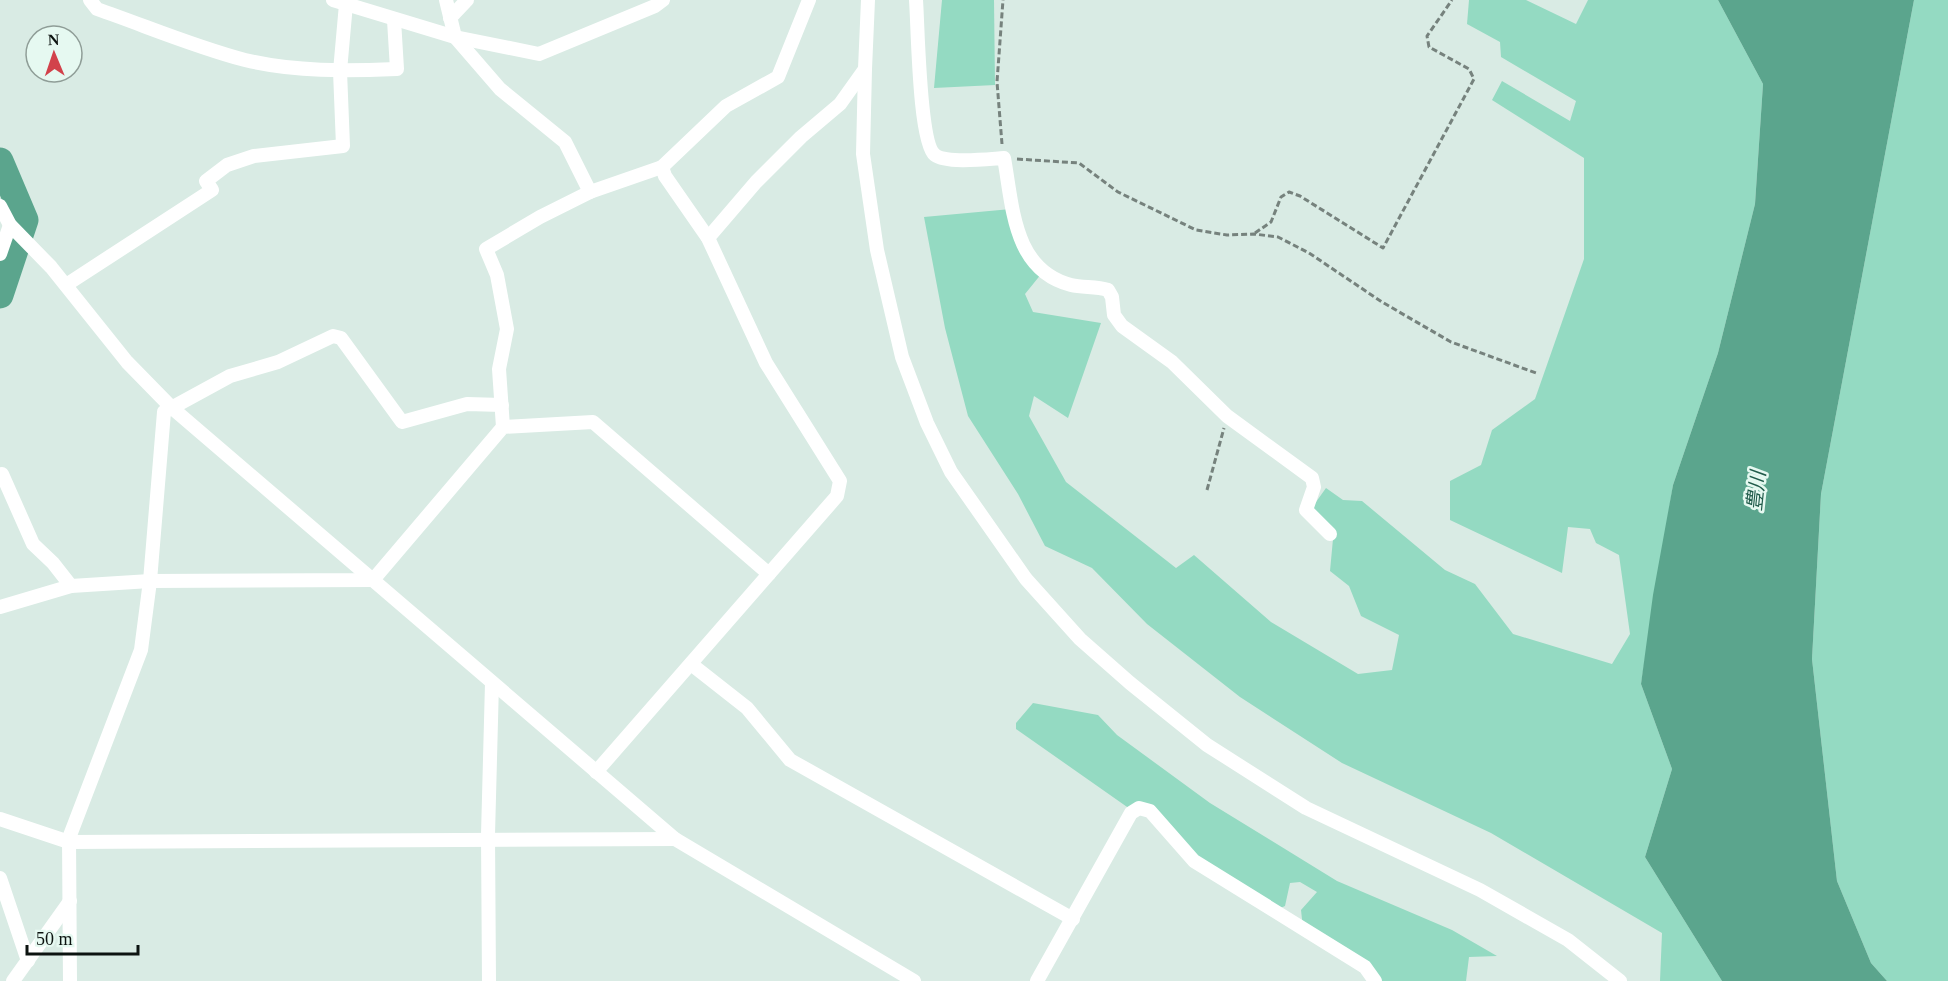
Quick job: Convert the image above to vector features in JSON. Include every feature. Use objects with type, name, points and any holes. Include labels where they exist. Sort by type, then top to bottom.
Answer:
[{"type":"street","points":[[90,0],[97,9],[245,60],[292,68],[340,71],[397,69],[394,20]]},
{"type":"street","points":[[446,0],[454,37],[500,89],[565,142],[590,192]]},
{"type":"street","points":[[450,18],[466,0]]},
{"type":"street","points":[[66,285],[212,190],[206,181],[227,165],[254,156],[343,146],[339,2],[454,37],[539,54],[655,6],[663,0]]},
{"type":"street","points":[[0,607],[71,586],[150,581],[373,580],[503,428],[499,369],[507,330],[498,275],[486,249],[540,217],[590,192],[662,167],[726,106],[778,77],[808,0]]},
{"type":"street","points":[[868,0],[863,153],[877,250],[902,357],[927,423],[951,472],[1026,579],[1080,639],[1207,745],[1306,808],[1480,890],[1549,929],[1568,940],[1620,981]]},
{"type":"street","points":[[916,0],[927,141],[934,155],[947,159],[1004,159],[1022,246],[1032,262],[1050,275],[1071,285],[1108,290],[1112,297],[1114,315],[1122,326],[1172,362],[1227,416],[1312,478],[1314,487],[1306,510],[1330,534]]},
{"type":"street","points":[[708,238],[756,182],[801,137],[840,104],[865,69]]},
{"type":"street","points":[[596,772],[837,496],[840,481],[766,363],[708,238],[665,176],[662,167]]},
{"type":"street","points":[[0,206],[11,226],[66,285],[126,362],[171,407],[596,772],[675,839],[908,979]]},
{"type":"street","points":[[0,254],[11,226]]},
{"type":"street","points":[[70,981],[69,842],[141,650],[150,581],[164,412],[230,376],[278,362],[333,336],[341,338],[402,422],[467,404],[502,405]]},
{"type":"street","points":[[503,428],[593,422],[769,574]]},
{"type":"street","points":[[2,474],[33,544],[53,563],[71,586]]},
{"type":"street","points":[[691,664],[747,708],[790,760],[1073,919]]},
{"type":"street","points":[[489,981],[488,841],[492,683]]},
{"type":"street","points":[[1037,981],[1131,813],[1134,809],[1144,808],[1150,811],[1194,861],[1365,967],[1375,981]]},
{"type":"street","points":[[0,819],[69,842],[675,839]]},
{"type":"street","points":[[0,879],[28,961]]},
{"type":"street","points":[[13,981],[70,901]]},
{"type":"path","points":[[1003,0],[997,82],[1004,159],[1079,163],[1096,172],[1118,192],[1196,230],[1227,236],[1254,234],[1278,237],[1309,253],[1382,302],[1451,342],[1536,373]]},
{"type":"path","points":[[1254,234],[1270,222],[1281,197],[1289,192],[1300,196],[1383,248],[1474,79],[1469,69],[1429,47],[1427,36],[1452,0]]},
{"type":"path","points":[[1207,490],[1227,416]]},
{"type":"shaded area","points":[[942,0],[994,0],[995,85],[934,88]]},
{"type":"shaded area","points":[[1469,0],[1526,0],[1576,24],[1588,0],[1718,0],[1763,84],[1755,204],[1718,353],[1673,485],[1641,684],[1672,769],[1645,857],[1722,981],[1660,981],[1662,933],[1491,833],[1342,763],[1240,697],[1147,624],[1092,568],[1045,546],[1018,494],[968,416],[945,328],[924,217],[1011,209],[1012,229],[1017,246],[1026,259],[1042,273],[1025,294],[1033,312],[1101,323],[1068,418],[1034,396],[1029,416],[1066,482],[1176,568],[1194,555],[1271,622],[1358,674],[1392,670],[1399,635],[1361,616],[1349,586],[1330,571],[1333,539],[1311,509],[1326,488],[1343,500],[1362,501],[1445,570],[1475,584],[1513,634],[1612,664],[1630,634],[1619,555],[1596,543],[1590,529],[1568,527],[1562,573],[1450,520],[1450,481],[1481,465],[1492,430],[1535,399],[1584,259],[1584,158],[1492,100],[1502,81],[1570,121],[1576,101],[1501,57],[1500,42],[1467,24]]},
{"type":"shaded area","points":[[1914,0],[1948,0],[1948,981],[1887,981],[1871,963],[1837,881],[1812,659],[1821,494]]},
{"type":"shaded area","points":[[1033,703],[1098,715],[1117,735],[1210,803],[1337,881],[1452,930],[1497,956],[1469,957],[1466,981],[1379,981],[1303,928],[1301,910],[1317,892],[1300,882],[1290,883],[1285,906],[1278,909],[1196,859],[1162,822],[1130,809],[1016,729],[1016,723]]},
{"type":"water","name":"豊川","points":[[1718,0],[1914,0],[1821,494],[1812,659],[1837,881],[1871,963],[1887,981],[1722,981],[1645,857],[1672,769],[1641,684],[1653,595],[1673,485],[1718,353],[1755,204],[1763,84]]},
{"type":"waterway","points":[[0,161],[25,220],[0,295]]}]
